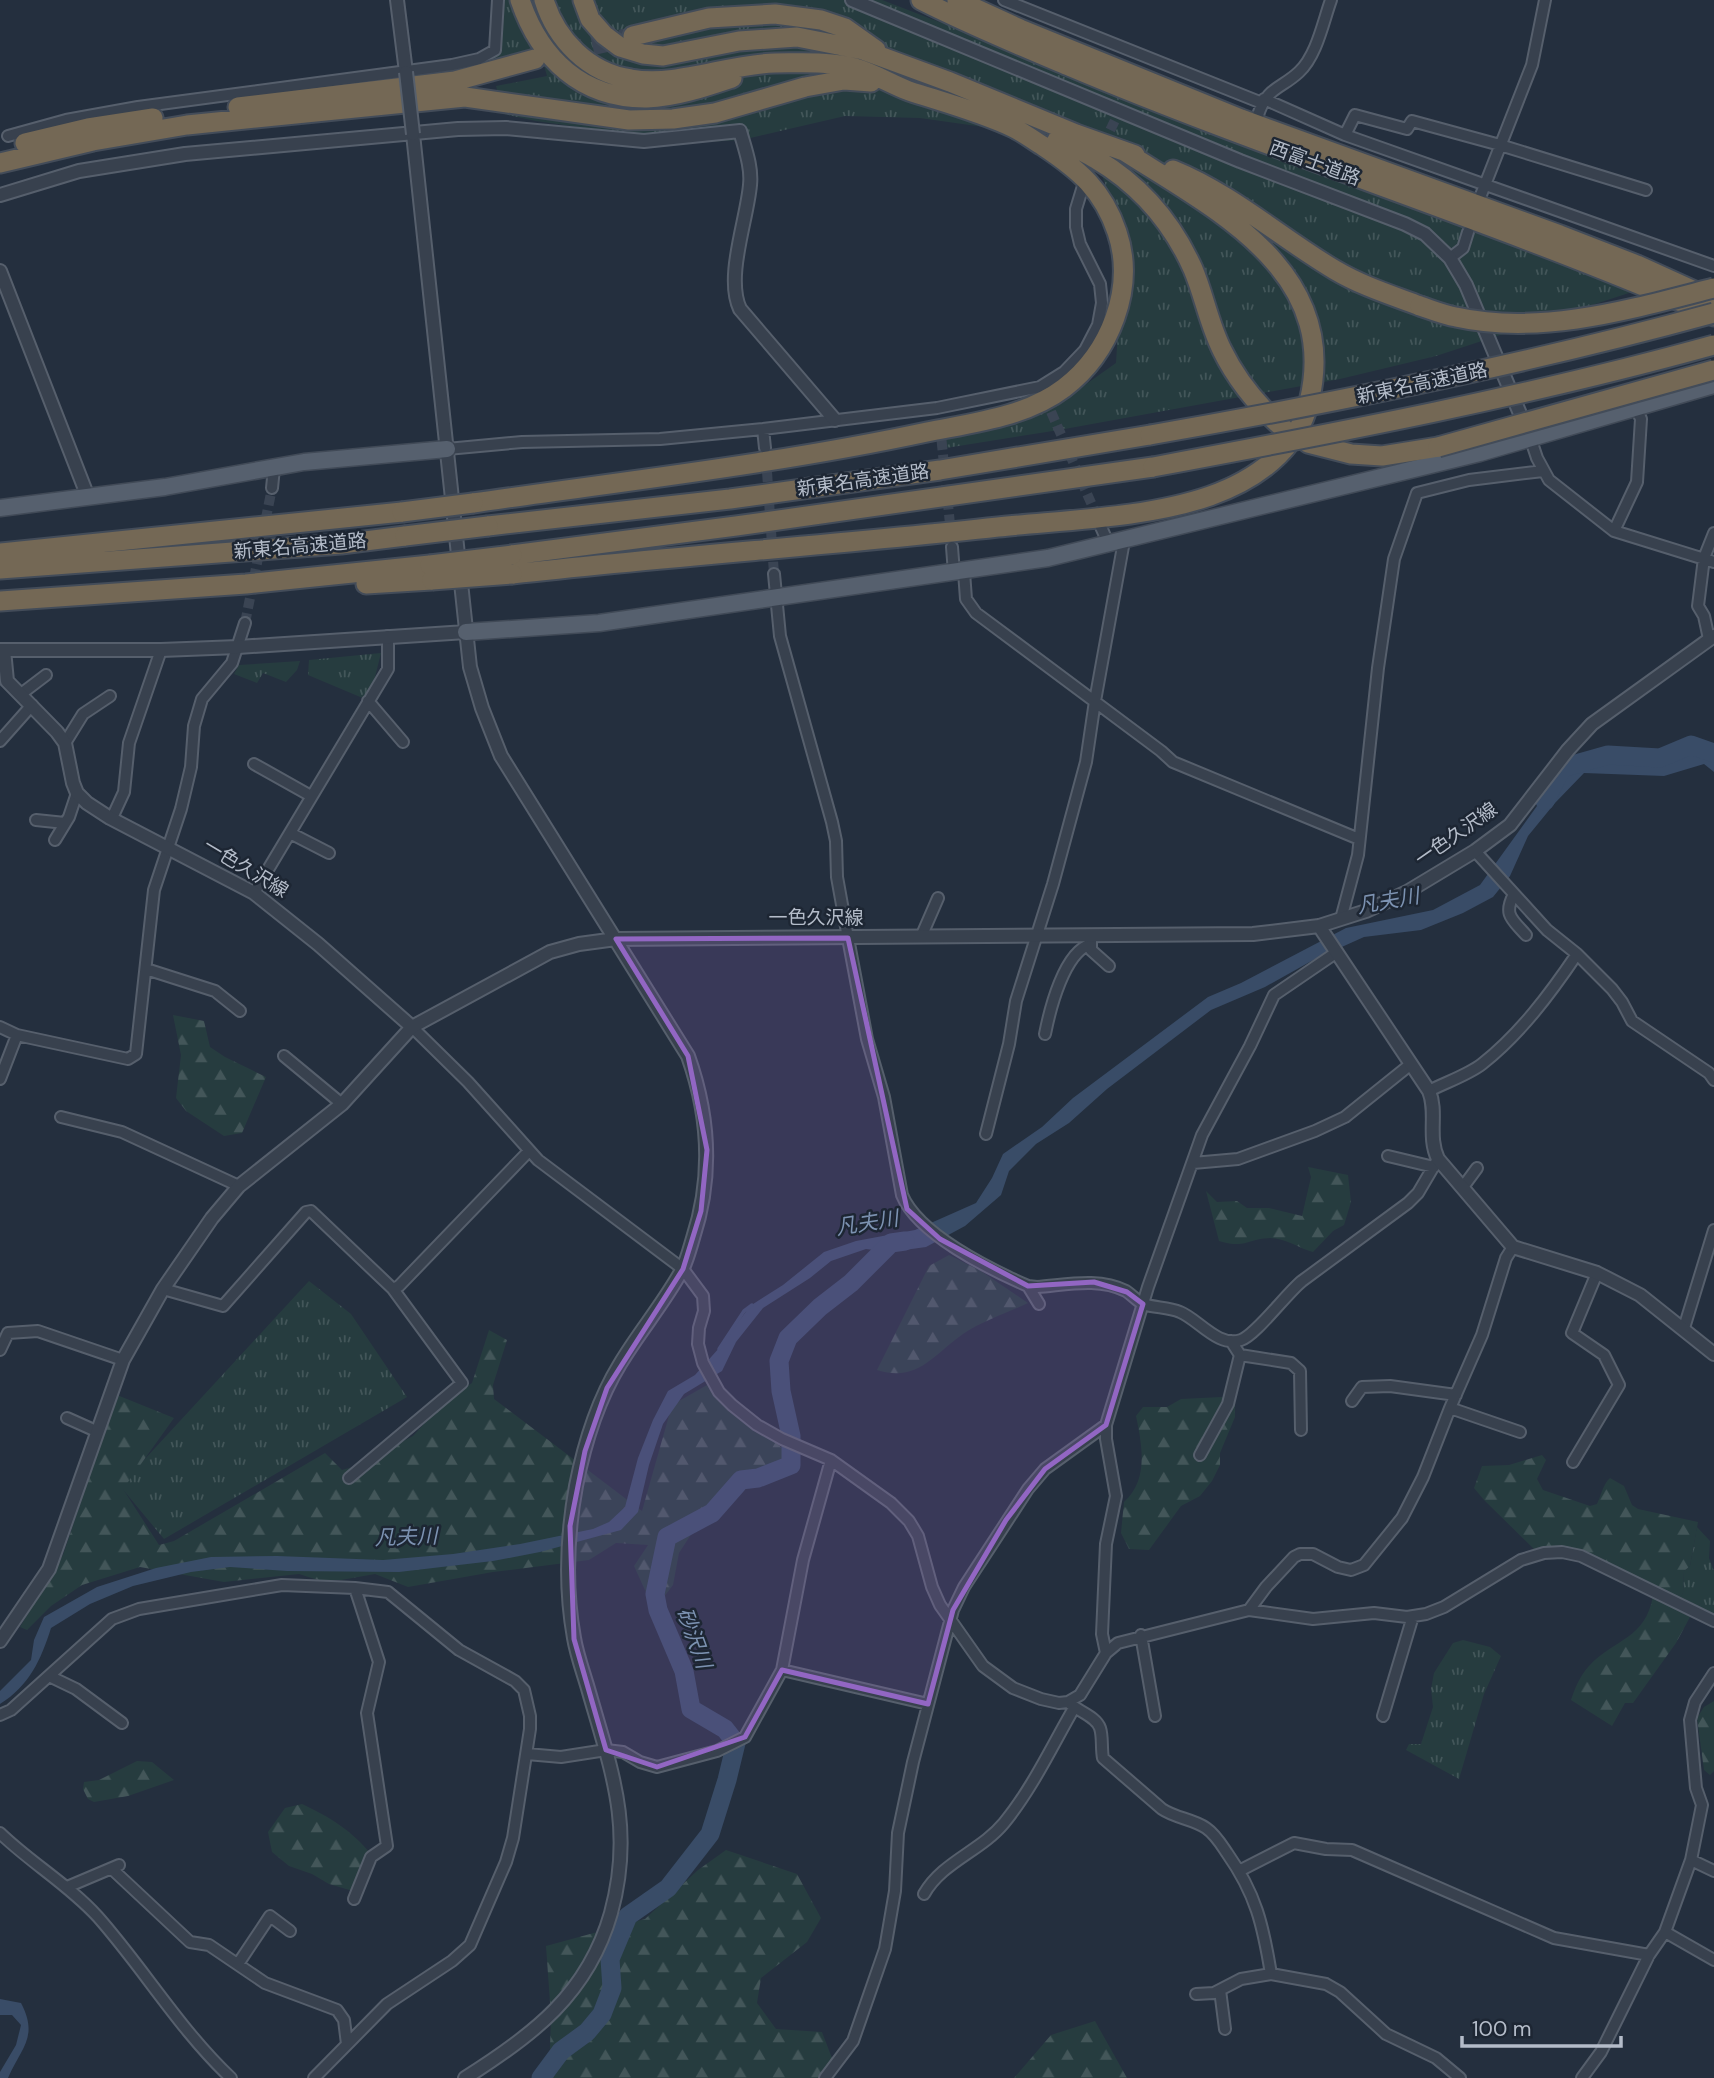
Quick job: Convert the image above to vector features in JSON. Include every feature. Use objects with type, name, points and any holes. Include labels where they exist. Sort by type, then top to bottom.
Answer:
[{"type":"highway","points":[[520,0],[533,32],[547,53],[572,77],[603,92],[625,97],[658,97],[694,90],[741,75],[863,50],[888,58],[1184,175],[1254,214],[1335,270],[1370,288],[1455,317],[1484,321],[1551,322],[1593,316],[1714,288]]},
{"type":"highway","points":[[544,0],[560,36],[576,52],[609,74],[631,79],[679,78],[745,65],[837,56]]},
{"type":"highway","points":[[554,0],[568,28],[581,44],[613,64],[633,69],[678,68],[742,55],[837,56]]},
{"type":"highway","points":[[583,0],[590,19],[604,34],[620,47],[643,54],[663,56],[739,41],[796,37],[889,84],[1068,144],[1130,182],[1154,205],[1176,236],[1193,270],[1221,348],[1242,384],[1268,415],[1284,429]]},
{"type":"highway","name":"西富士道路","points":[[957,0],[1032,34],[1241,119],[1560,235],[1637,265],[1714,300]]},
{"type":"highway","name":"西富士道路","points":[[922,1],[1125,90],[1236,134],[1629,279],[1714,315]]},
{"type":"highway","points":[[633,36],[709,18],[775,14],[821,20],[845,28],[888,58]]},
{"type":"highway","points":[[4,143],[197,112],[455,81],[535,59]]},
{"type":"highway","points":[[0,163],[187,125],[465,97],[629,120],[673,119],[715,113],[805,87],[844,80],[889,84]]},
{"type":"highway","points":[[0,553],[473,503],[884,441],[993,419],[1029,407],[1063,389],[1088,367],[1113,326],[1123,284],[1119,237],[1105,204],[1091,183],[1063,160],[1013,127]]},
{"type":"highway","points":[[512,565],[642,560],[874,541],[1129,513],[1179,505],[1209,496],[1250,478],[1288,445],[1305,418],[1316,365],[1313,336],[1306,312],[1295,288],[1253,239],[1212,208],[1124,151]]},
{"type":"highway","name":"新東名高速道路","points":[[0,569],[341,544],[730,499],[940,470],[1150,435],[1424,384],[1714,315]]},
{"type":"highway","name":"新東名高速道路","points":[[0,601],[431,573],[512,565],[777,521],[1153,467],[1482,402],[1714,345]]},
{"type":"highway","points":[[1308,443],[1351,454],[1382,456],[1438,447],[1714,370]]},
{"type":"main road","points":[[466,632],[598,623],[1048,558],[1531,440],[1714,385]]},
{"type":"main road","points":[[0,508],[88,497],[304,462],[447,449]]},
{"type":"street","points":[[397,0],[470,667],[482,708],[501,756],[688,1056],[698,1085],[707,1150],[701,1210],[683,1269],[619,1365],[607,1388],[576,1485],[569,1550],[574,1639],[620,1809],[619,1872],[610,1914],[597,1949],[578,1981],[551,2017],[514,2048],[465,2078]]},
{"type":"street","points":[[4,143],[66,120],[138,107],[406,72],[479,59],[495,50],[498,0]]},
{"type":"street","points":[[852,0],[1243,155],[1425,234],[1450,258],[1466,285],[1543,471],[1561,491],[1614,531],[1709,560]]},
{"type":"street","points":[[1004,0],[1261,106],[1714,266]]},
{"type":"street","points":[[1261,106],[1301,71],[1311,54],[1331,0]]},
{"type":"street","points":[[1481,195],[1532,65],[1545,0]]},
{"type":"street","points":[[1345,135],[1355,115],[1407,129],[1412,121],[1646,190]]},
{"type":"street","points":[[0,195],[79,171],[185,154],[458,129],[506,128],[644,141],[740,131],[748,156],[750,182],[734,297],[740,309],[835,420]]},
{"type":"street","points":[[447,449],[522,442],[660,439],[763,429],[937,408],[1041,390],[1064,372],[1085,350],[1098,325],[1102,303],[1100,284],[1080,244],[1076,227],[1076,209],[1083,186]]},
{"type":"street","points":[[1450,258],[1463,248],[1468,232]]},
{"type":"street","points":[[0,271],[88,497]]},
{"type":"street","points":[[937,408],[939,422]]},
{"type":"street","points":[[1614,531],[1637,482],[1640,419],[1636,408]]},
{"type":"street","points":[[763,429],[765,448]]},
{"type":"street","points":[[272,488],[274,468]]},
{"type":"street","points":[[1341,919],[1359,839],[1378,668],[1394,559],[1417,494],[1469,480],[1543,471]]},
{"type":"street","points":[[986,1134],[1009,1044],[1016,1000],[1034,936],[1053,884],[1086,762],[1116,543],[1101,527]]},
{"type":"street","points":[[1712,637],[1698,606],[1714,533]]},
{"type":"street","points":[[952,547],[971,608],[1173,762],[1359,839]]},
{"type":"street","points":[[774,574],[780,636],[832,822],[837,877],[848,938],[867,1039],[884,1097],[902,1195],[908,1209],[940,1239],[1028,1286],[1039,1304]]},
{"type":"street","points":[[0,1027],[17,1035],[128,1059],[136,1054],[153,890],[181,809],[191,767],[194,726],[202,699],[232,663],[245,623]]},
{"type":"street","points":[[55,840],[77,793],[65,743],[7,681],[2,650],[161,650],[466,632]]},
{"type":"street","points":[[254,893],[388,669],[388,636]]},
{"type":"street","name":"一色久沢線","points":[[77,793],[87,803],[112,818],[254,893],[318,944],[412,1027],[550,952],[579,944],[617,939],[1034,936],[1091,940],[1322,931],[1341,919],[1408,892],[1475,851],[1510,825],[1568,750],[1592,724],[1712,637]]},
{"type":"street","points":[[112,818],[124,792],[129,743],[161,650]]},
{"type":"street","points":[[21,694],[46,675]]},
{"type":"street","points":[[65,743],[83,714],[110,696]]},
{"type":"street","points":[[368,701],[403,742]]},
{"type":"street","points":[[0,741],[32,705]]},
{"type":"street","points":[[254,764],[312,796]]},
{"type":"street","points":[[36,820],[65,823]]},
{"type":"street","points":[[290,833],[329,853]]},
{"type":"street","points":[[1475,851],[1547,930],[1577,954],[1617,995],[1632,1021],[1709,1073],[1714,1080]]},
{"type":"street","points":[[1512,891],[1509,912],[1526,935]]},
{"type":"street","points":[[921,937],[938,898]]},
{"type":"street","points":[[1028,1286],[1094,1282],[1127,1292],[1143,1304],[1177,1310],[1210,1333],[1231,1341],[1241,1340],[1256,1330],[1287,1294],[1418,1193],[1436,1163],[1432,1146],[1433,1101],[1429,1091],[1322,931]]},
{"type":"street","points":[[1091,940],[1091,950],[1109,966]]},
{"type":"street","points":[[1045,1034],[1061,980],[1074,958],[1091,940]]},
{"type":"street","points":[[1106,1653],[1102,1634],[1106,1544],[1116,1496],[1106,1425],[1143,1304],[1202,1135],[1274,995],[1337,952]]},
{"type":"street","points":[[1429,1091],[1479,1066],[1496,1051],[1546,999],[1577,954]]},
{"type":"street","points":[[146,969],[215,991],[240,1011]]},
{"type":"street","points":[[0,1641],[49,1569],[123,1360],[163,1289],[212,1217],[239,1186],[342,1104],[412,1027],[468,1082],[538,1160],[683,1269],[703,1296],[704,1311],[698,1344],[703,1363],[732,1405],[757,1425],[782,1439],[831,1460],[891,1503],[909,1521],[918,1536],[936,1596],[983,1666],[1013,1688],[1041,1699],[1071,1705],[1096,1721],[1100,1728],[1103,1758],[1162,1809],[1171,1815],[1205,1826],[1213,1834],[1254,1897],[1265,1935],[1271,1974]]},
{"type":"street","points":[[0,1079],[17,1035]]},
{"type":"street","points":[[284,1056],[342,1104]]},
{"type":"street","points":[[1193,1163],[1238,1159],[1315,1131],[1345,1117],[1411,1064]]},
{"type":"street","points":[[61,1117],[122,1132],[239,1186]]},
{"type":"street","points":[[393,1289],[399,1286],[529,1151]]},
{"type":"street","points":[[1388,1156],[1436,1163],[1463,1187],[1513,1247],[1597,1273],[1640,1294],[1714,1354]]},
{"type":"street","points":[[1463,1187],[1477,1168]]},
{"type":"street","points":[[163,1289],[223,1306],[306,1212],[311,1211],[393,1289],[462,1383],[349,1478]]},
{"type":"street","points":[[1684,1328],[1714,1230]]},
{"type":"street","points":[[1249,1610],[1294,1557],[1313,1554],[1350,1570],[1364,1565],[1402,1518],[1423,1477],[1482,1335],[1506,1258],[1513,1247]]},
{"type":"street","points":[[1573,1462],[1619,1385],[1604,1355],[1572,1333],[1597,1273]]},
{"type":"street","points":[[0,1350],[8,1333],[38,1331],[123,1360]]},
{"type":"street","points":[[1200,1455],[1228,1404],[1240,1355],[1231,1341]]},
{"type":"street","points":[[1240,1355],[1291,1363],[1300,1371],[1301,1430]]},
{"type":"street","points":[[1352,1401],[1362,1387],[1390,1386],[1456,1395]]},
{"type":"street","points":[[1450,1408],[1520,1432]]},
{"type":"street","points":[[67,1418],[96,1431]]},
{"type":"street","points":[[825,2078],[853,2041],[885,1949],[895,1891],[898,1833],[913,1762],[950,1620],[964,1587],[1028,1489],[1045,1469],[1106,1425]]},
{"type":"street","points":[[527,1754],[561,1757],[606,1751],[623,1752],[640,1762],[657,1767],[727,1747],[745,1737],[782,1670],[803,1560],[831,1460]]},
{"type":"street","points":[[925,1894],[939,1875],[1003,1824],[1035,1776],[1071,1705],[1106,1653],[1118,1643],[1249,1610],[1313,1619],[1374,1613],[1413,1616],[1426,1614],[1444,1607],[1521,1560],[1544,1553],[1562,1552],[1581,1556],[1714,1621]]},
{"type":"street","points":[[0,1716],[11,1710],[112,1619],[139,1609],[282,1585],[388,1592],[459,1650],[515,1681],[524,1690],[530,1716],[527,1754],[513,1838],[506,1862],[470,1945],[452,1961],[387,2004],[314,2078]]},
{"type":"street","points":[[354,1899],[372,1857],[387,1846],[367,1713],[379,1662],[355,1588]]},
{"type":"street","points":[[1383,1716],[1413,1616]]},
{"type":"street","points":[[1141,1636],[1155,1716]]},
{"type":"street","points":[[782,1670],[928,1704]]},
{"type":"street","points":[[1582,2078],[1601,2052],[1649,1955],[1665,1932],[1691,1860],[1702,1805],[1696,1788],[1690,1720],[1695,1702],[1714,1673]]},
{"type":"street","points":[[50,1676],[76,1689],[122,1723]]},
{"type":"street","points":[[0,1833],[97,1916],[171,2012],[231,2078]]},
{"type":"street","points":[[1239,1871],[1294,1843],[1325,1849],[1352,1850],[1554,1938],[1649,1955]]},
{"type":"street","points":[[1691,1860],[1714,1871]]},
{"type":"street","points":[[66,1887],[116,1867],[190,1942],[209,1945],[265,1983],[337,2010],[344,2020],[347,2044]]},
{"type":"street","points":[[237,1964],[270,1916],[290,1931]]},
{"type":"street","points":[[1665,1932],[1714,1960]]},
{"type":"street","points":[[1196,1994],[1214,1993],[1241,1979],[1271,1974],[1326,1984],[1340,1992],[1386,2034],[1436,2059],[1460,2078]]},
{"type":"street","points":[[1220,1990],[1225,2029]]},
{"type":"highlighted area","points":[[848,938],[907,1209],[940,1239],[1028,1286],[1094,1282],[1127,1292],[1143,1304],[1106,1425],[1045,1469],[1006,1520],[953,1610],[928,1704],[782,1670],[745,1737],[657,1767],[606,1750],[574,1639],[570,1526],[585,1451],[607,1388],[683,1269],[701,1211],[707,1150],[688,1056],[616,939]]},
{"type":"green space","points":[[495,0],[882,0],[981,38],[1124,99],[1635,291],[1436,356],[1340,379],[946,448],[944,433],[1014,424],[1075,392],[1116,363],[1124,237],[1098,164],[998,129],[920,118],[845,116],[742,140],[671,144],[656,138],[504,114],[496,86],[547,76],[542,58],[486,69],[484,63],[495,50]]},
{"type":"green space","points":[[381,653],[374,681],[365,699],[308,675],[309,660]]},
{"type":"green space","points":[[300,661],[297,670],[286,682],[263,673],[257,683],[234,674],[239,665]]},
{"type":"green space","points":[[173,1015],[204,1021],[210,1047],[266,1077],[242,1133],[224,1136],[186,1111],[176,1098],[181,1055]]},
{"type":"green space","points":[[1308,1167],[1348,1175],[1351,1202],[1344,1225],[1333,1231],[1313,1252],[1276,1238],[1241,1244],[1219,1241],[1206,1191],[1217,1202],[1237,1201],[1247,1208],[1269,1208],[1302,1216],[1311,1177]]},
{"type":"green space","points":[[949,1255],[981,1271],[1028,1303],[970,1329],[915,1370],[891,1373],[877,1370],[929,1266]]},
{"type":"green space","points":[[309,1281],[351,1314],[407,1397],[164,1539],[120,1486]]},
{"type":"green space","points":[[489,1330],[507,1340],[493,1385],[494,1399],[642,1511],[672,1405],[707,1385],[788,1453],[782,1471],[752,1471],[703,1516],[679,1553],[673,1585],[654,1610],[634,1566],[648,1545],[616,1543],[589,1560],[493,1572],[408,1587],[375,1574],[341,1580],[318,1580],[299,1574],[224,1582],[140,1567],[82,1585],[51,1606],[27,1630],[20,1627],[63,1555],[117,1395],[174,1418],[123,1489],[159,1545],[174,1541],[325,1453],[342,1470],[356,1466],[413,1436],[442,1404],[472,1383]]},
{"type":"green space","points":[[1222,1397],[1235,1403],[1235,1417],[1220,1453],[1220,1465],[1212,1481],[1200,1496],[1181,1506],[1149,1550],[1129,1549],[1121,1533],[1124,1502],[1137,1483],[1142,1462],[1136,1416],[1143,1407],[1167,1407],[1181,1399]]},
{"type":"green space","points":[[1542,1455],[1546,1460],[1537,1479],[1543,1490],[1590,1506],[1597,1504],[1610,1478],[1624,1486],[1632,1505],[1638,1509],[1698,1522],[1690,1566],[1684,1571],[1683,1593],[1677,1603],[1583,1557],[1537,1552],[1474,1488],[1482,1466],[1509,1465]]},
{"type":"green space","points":[[1697,1527],[1710,1541],[1709,1558],[1714,1571],[1714,1617],[1677,1603],[1683,1593],[1684,1571],[1690,1566]]},
{"type":"green space","points":[[1653,1596],[1690,1617],[1676,1643],[1633,1703],[1625,1703],[1612,1726],[1571,1700],[1578,1682],[1589,1666],[1628,1637],[1643,1622]]},
{"type":"green space","points":[[1463,1640],[1490,1647],[1501,1656],[1484,1694],[1459,1779],[1406,1750],[1409,1744],[1421,1744],[1433,1707],[1431,1689],[1434,1673],[1453,1643]]},
{"type":"green space","points":[[1714,1701],[1714,1771],[1710,1775],[1704,1770],[1697,1718],[1704,1707]]},
{"type":"green space","points":[[137,1761],[152,1762],[174,1780],[128,1796],[94,1802],[88,1799],[83,1789],[84,1782],[99,1780]]},
{"type":"green space","points":[[302,1804],[340,1825],[371,1854],[353,1891],[329,1884],[312,1874],[289,1866],[272,1852],[268,1832],[285,1808]]},
{"type":"green space","points":[[726,1850],[797,1874],[821,1918],[807,1942],[761,1978],[757,2003],[776,2029],[822,2032],[835,2066],[819,2078],[549,2078],[551,2016],[546,1946],[645,1919],[698,1870]]},
{"type":"green space","points":[[1095,2021],[1127,2078],[1014,2078],[1051,2035]]},
{"type":"water","points":[[1691,745],[1714,755],[1714,772],[1704,764],[1664,776],[1584,773],[1528,836],[1510,876],[1493,897],[1421,930],[1364,937],[1315,959],[1265,987],[1211,1010],[1107,1089],[1069,1123],[1036,1144],[1009,1171],[1001,1195],[965,1226],[926,1247],[890,1252],[866,1249],[831,1261],[763,1308],[736,1342],[722,1371],[684,1394],[663,1424],[649,1465],[638,1512],[621,1530],[540,1552],[493,1561],[399,1572],[287,1571],[230,1567],[191,1572],[133,1586],[90,1604],[51,1628],[33,1671],[19,1689],[0,1704],[0,1691],[31,1660],[34,1640],[44,1617],[97,1587],[156,1568],[211,1557],[277,1556],[383,1560],[453,1554],[520,1544],[593,1529],[609,1522],[625,1507],[638,1458],[668,1391],[695,1375],[750,1306],[783,1285],[824,1252],[856,1241],[915,1230],[976,1203],[1003,1154],[1042,1127],[1073,1098],[1208,997],[1241,983],[1346,928],[1433,910],[1480,885],[1565,767],[1576,761],[1598,757],[1656,761]]},
{"type":"water","points":[[0,1999],[21,2003],[28,2025],[26,2042],[8,2078],[0,2078],[0,2072],[16,2045],[21,2025],[12,2015],[0,2015]]},
{"type":"waterway","name":"凡夫川","points":[[1545,801],[1562,768],[1608,755],[1660,758],[1691,745],[1714,753]]},
{"type":"waterway","name":"砂沢川","points":[[541,2078],[561,2051],[587,2032],[602,2014],[612,1988],[610,1959],[628,1916],[668,1888],[710,1834],[736,1743],[725,1729],[691,1709],[684,1671],[658,1610],[655,1594],[667,1537],[712,1513],[741,1480],[758,1478],[791,1465],[791,1436],[781,1391],[779,1361],[788,1338],[820,1307],[851,1283],[891,1243],[905,1241]]},
{"type":"waterway","name":"凡夫川","points":[[719,1349],[744,1311],[752,1305]]},
{"type":"tunnel","points":[[536,59],[626,38]]},
{"type":"tunnel","points":[[1084,184],[1120,110]]},
{"type":"tunnel","points":[[1045,398],[1099,521]]},
{"type":"tunnel","points":[[940,425],[951,534]]},
{"type":"tunnel","points":[[766,457],[774,574]]},
{"type":"tunnel","points":[[245,623],[272,488]]}]
